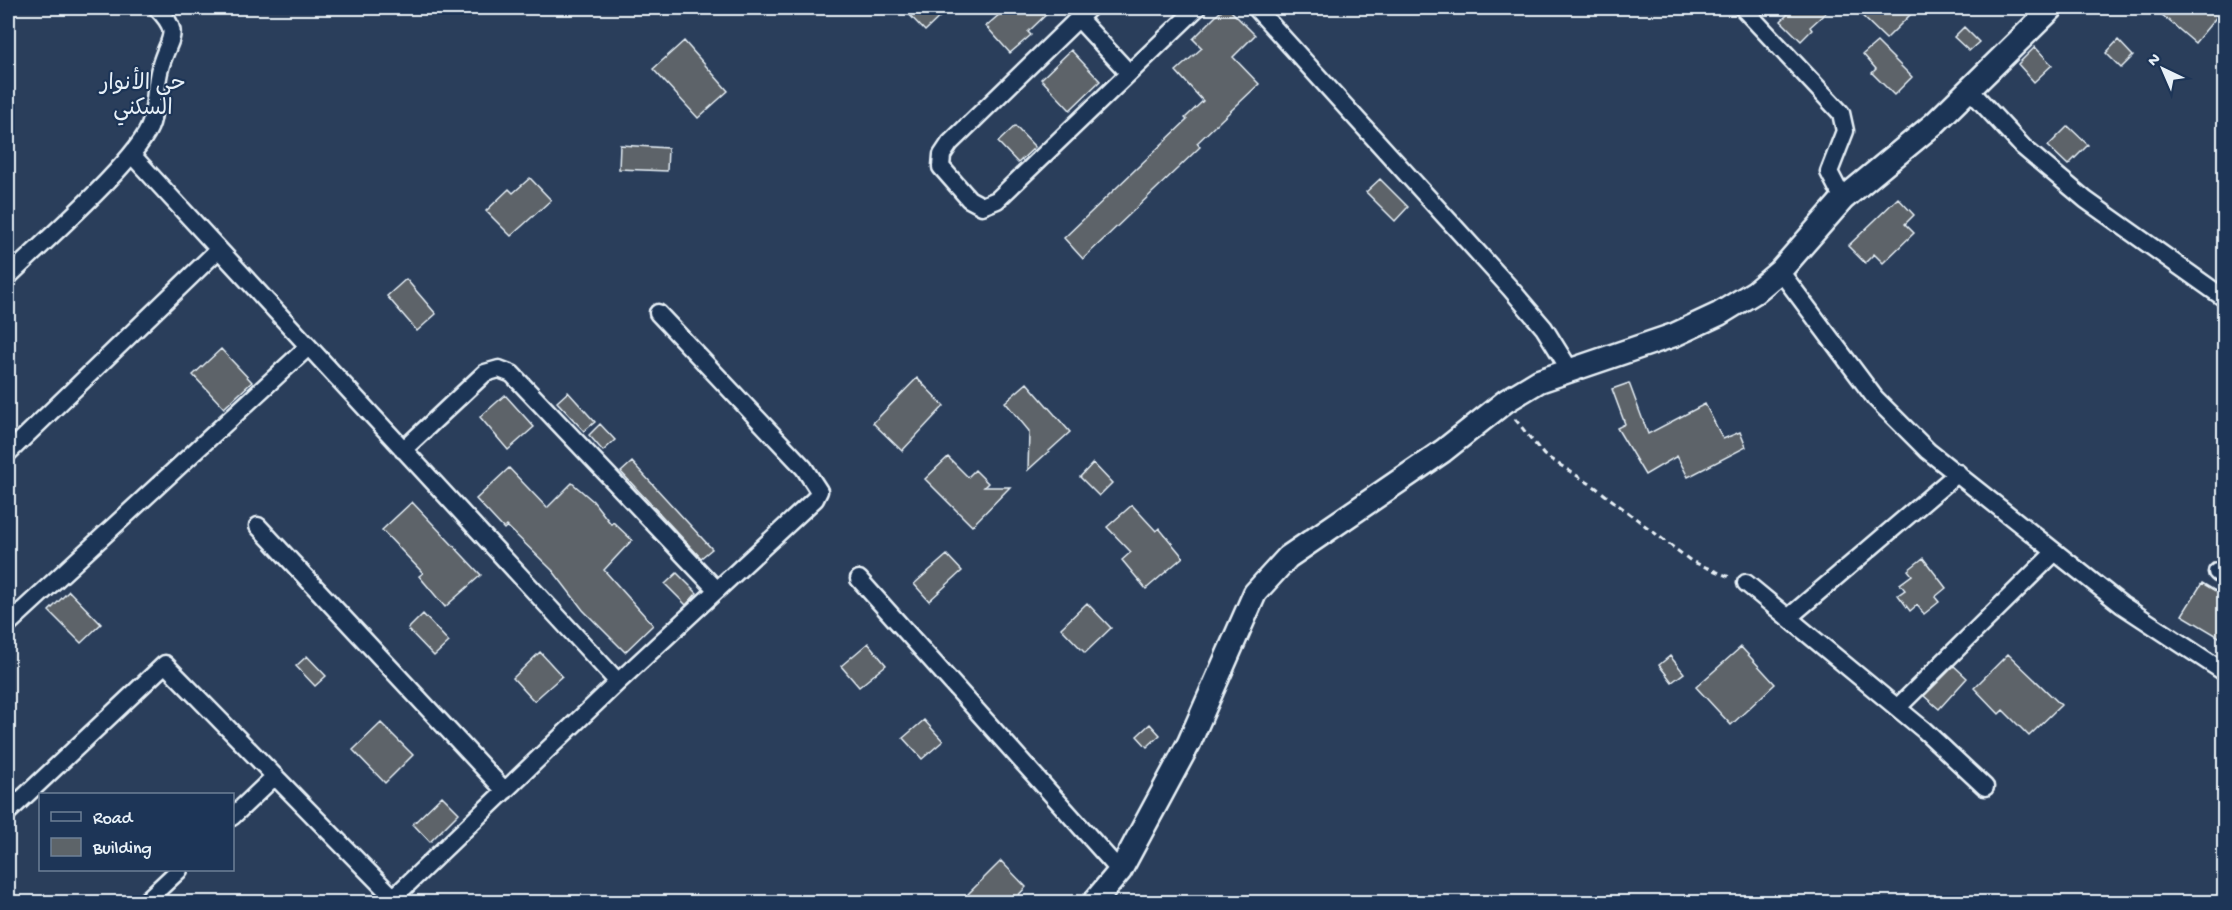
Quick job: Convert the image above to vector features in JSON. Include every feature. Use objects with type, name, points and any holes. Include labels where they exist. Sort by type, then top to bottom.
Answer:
[{"type":"street","points":[[8,277],[132,155],[151,124],[160,66],[173,31],[171,22],[157,8]]},
{"type":"street","points":[[1129,73],[1084,13],[950,143],[942,155],[941,167],[969,199],[982,206],[997,200],[1197,8]]},
{"type":"street","points":[[1256,8],[1510,288],[1544,328],[1570,370]]},
{"type":"street","points":[[1743,8],[1841,112],[1845,131],[1829,172],[1843,199]]},
{"type":"street","points":[[1094,903],[1120,871],[1190,743],[1255,593],[1288,557],[1443,451],[1506,401],[1539,381],[1674,335],[1755,292],[1780,271],[1843,199],[1935,123],[2052,8]]},
{"type":"street","points":[[1969,89],[2023,147],[2086,200],[2224,298]]},
{"type":"street","points":[[132,155],[618,682]]},
{"type":"street","points":[[8,453],[218,250]]},
{"type":"street","points":[[1780,271],[1875,398],[1928,451],[2122,605],[2224,672]]},
{"type":"street","points":[[8,812],[165,664],[392,900],[618,682],[815,499],[819,491],[804,468],[658,313]]},
{"type":"street","points":[[8,624],[308,347]]},
{"type":"street","points":[[403,450],[485,373],[499,369],[512,374],[717,590]]},
{"type":"street","points":[[1788,618],[1958,473]]},
{"type":"street","points":[[258,526],[505,791]]},
{"type":"street","points":[[1897,708],[2055,552]]},
{"type":"street","points":[[860,579],[1120,871]]},
{"type":"street","points":[[1746,583],[1897,708],[1985,787]]},
{"type":"street","points":[[234,815],[275,776]]},
{"type":"street","points":[[144,903],[177,871]]},
{"type":"path","points":[[1506,401],[1516,423],[1545,455],[1595,487],[1691,561],[1746,583]]},
{"type":"building","points":[[903,8],[949,8],[925,31]]},
{"type":"building","points":[[1007,8],[1053,8],[1028,32],[1031,35],[1010,53],[986,26]]},
{"type":"building","points":[[1224,8],[1228,8],[1255,35],[1233,57],[1259,84],[1197,143],[1200,147],[1083,259],[1064,238],[1187,120],[1185,118],[1203,101],[1176,71],[1202,48],[1193,39]]},
{"type":"building","points":[[1794,8],[1831,8],[1810,27],[1812,30],[1801,41],[1781,21]]},
{"type":"building","points":[[1854,8],[1904,8],[1911,14],[1886,39]]},
{"type":"building","points":[[2154,8],[2224,8],[2195,43]]},
{"type":"building","points":[[1964,27],[1979,42],[1969,51],[1954,37]]},
{"type":"building","points":[[2118,40],[2133,56],[2121,68],[2106,53]]},
{"type":"building","points":[[684,41],[728,91],[698,118],[653,69]]},
{"type":"building","points":[[1877,42],[1912,77],[1894,95],[1872,73],[1876,69],[1863,54]]},
{"type":"building","points":[[2035,47],[2052,65],[2034,82],[2018,64]]},
{"type":"building","points":[[1071,50],[1100,81],[1070,110],[1041,79]]},
{"type":"building","points":[[1015,126],[1035,147],[1018,163],[998,142]]},
{"type":"building","points":[[2068,126],[2088,145],[2068,165],[2048,146]]},
{"type":"building","points":[[620,145],[668,148],[667,171],[619,169]]},
{"type":"building","points":[[530,178],[551,200],[511,236],[486,211],[509,189],[513,193]]},
{"type":"building","points":[[1380,179],[1408,207],[1395,221],[1366,192]]},
{"type":"building","points":[[1898,198],[1914,215],[1905,224],[1914,233],[1883,263],[1874,254],[1865,263],[1848,246]]},
{"type":"building","points":[[406,279],[436,314],[417,331],[387,296]]},
{"type":"building","points":[[221,349],[252,382],[224,408],[193,375]]},
{"type":"building","points":[[917,378],[944,406],[902,451],[873,423]]},
{"type":"building","points":[[1027,383],[1070,432],[1028,470],[1029,431],[1005,402]]},
{"type":"building","points":[[1629,383],[1648,434],[1705,404],[1723,439],[1740,432],[1746,447],[1688,477],[1677,456],[1645,475],[1617,428],[1625,424],[1612,389]]},
{"type":"building","points":[[568,392],[595,422],[584,431],[557,402]]},
{"type":"building","points":[[505,395],[534,427],[508,450],[480,417]]},
{"type":"building","points":[[600,424],[615,440],[603,451],[589,435]]},
{"type":"building","points":[[948,457],[968,477],[975,470],[988,483],[984,487],[1010,487],[972,526],[925,479]]},
{"type":"building","points":[[632,462],[712,549],[701,558],[621,472]]},
{"type":"building","points":[[1093,463],[1112,483],[1099,496],[1080,477]]},
{"type":"building","points":[[509,468],[547,508],[572,483],[593,501],[611,524],[613,522],[632,540],[604,570],[653,625],[625,652],[583,610],[553,571],[507,526],[504,529],[476,499]]},
{"type":"building","points":[[412,502],[481,575],[445,607],[419,576],[423,573],[382,530]]},
{"type":"building","points":[[1132,505],[1156,531],[1159,528],[1183,557],[1146,589],[1122,560],[1131,552],[1107,527]]},
{"type":"building","points":[[947,555],[962,571],[929,601],[914,584]]},
{"type":"building","points":[[1923,558],[1946,588],[1935,597],[1939,602],[1924,614],[1917,605],[1910,611],[1898,595],[1905,590],[1900,584],[1912,575],[1908,570]]},
{"type":"building","points":[[677,573],[697,593],[686,605],[665,584]]},
{"type":"building","points":[[2202,583],[2224,596],[2224,640],[2182,615]]},
{"type":"building","points":[[69,591],[101,624],[81,643],[49,611]]},
{"type":"building","points":[[1087,603],[1111,628],[1085,653],[1061,628]]},
{"type":"building","points":[[423,614],[449,642],[434,656],[408,629]]},
{"type":"building","points":[[868,643],[886,665],[859,687],[841,666]]},
{"type":"building","points":[[1741,647],[1775,684],[1731,725],[1696,687]]},
{"type":"building","points":[[540,652],[562,676],[534,701],[513,678]]},
{"type":"building","points":[[2008,654],[2061,705],[2029,736],[2003,710],[1999,714],[1974,688]]},
{"type":"building","points":[[307,656],[326,676],[315,686],[296,666]]},
{"type":"building","points":[[1670,656],[1684,673],[1672,682],[1659,665]]},
{"type":"building","points":[[1954,666],[1967,678],[1939,709],[1924,696]]},
{"type":"building","points":[[924,720],[943,741],[922,759],[903,738]]},
{"type":"building","points":[[381,723],[413,755],[385,783],[353,750]]},
{"type":"building","points":[[1150,724],[1160,735],[1147,747],[1137,736]]},
{"type":"building","points":[[442,796],[459,813],[430,842],[413,824]]},
{"type":"building","points":[[1001,861],[1026,887],[1011,903],[976,903],[968,894]]},
{"type":"district","name":"حي الأنوار السكني","points":[[143,94]]}]
